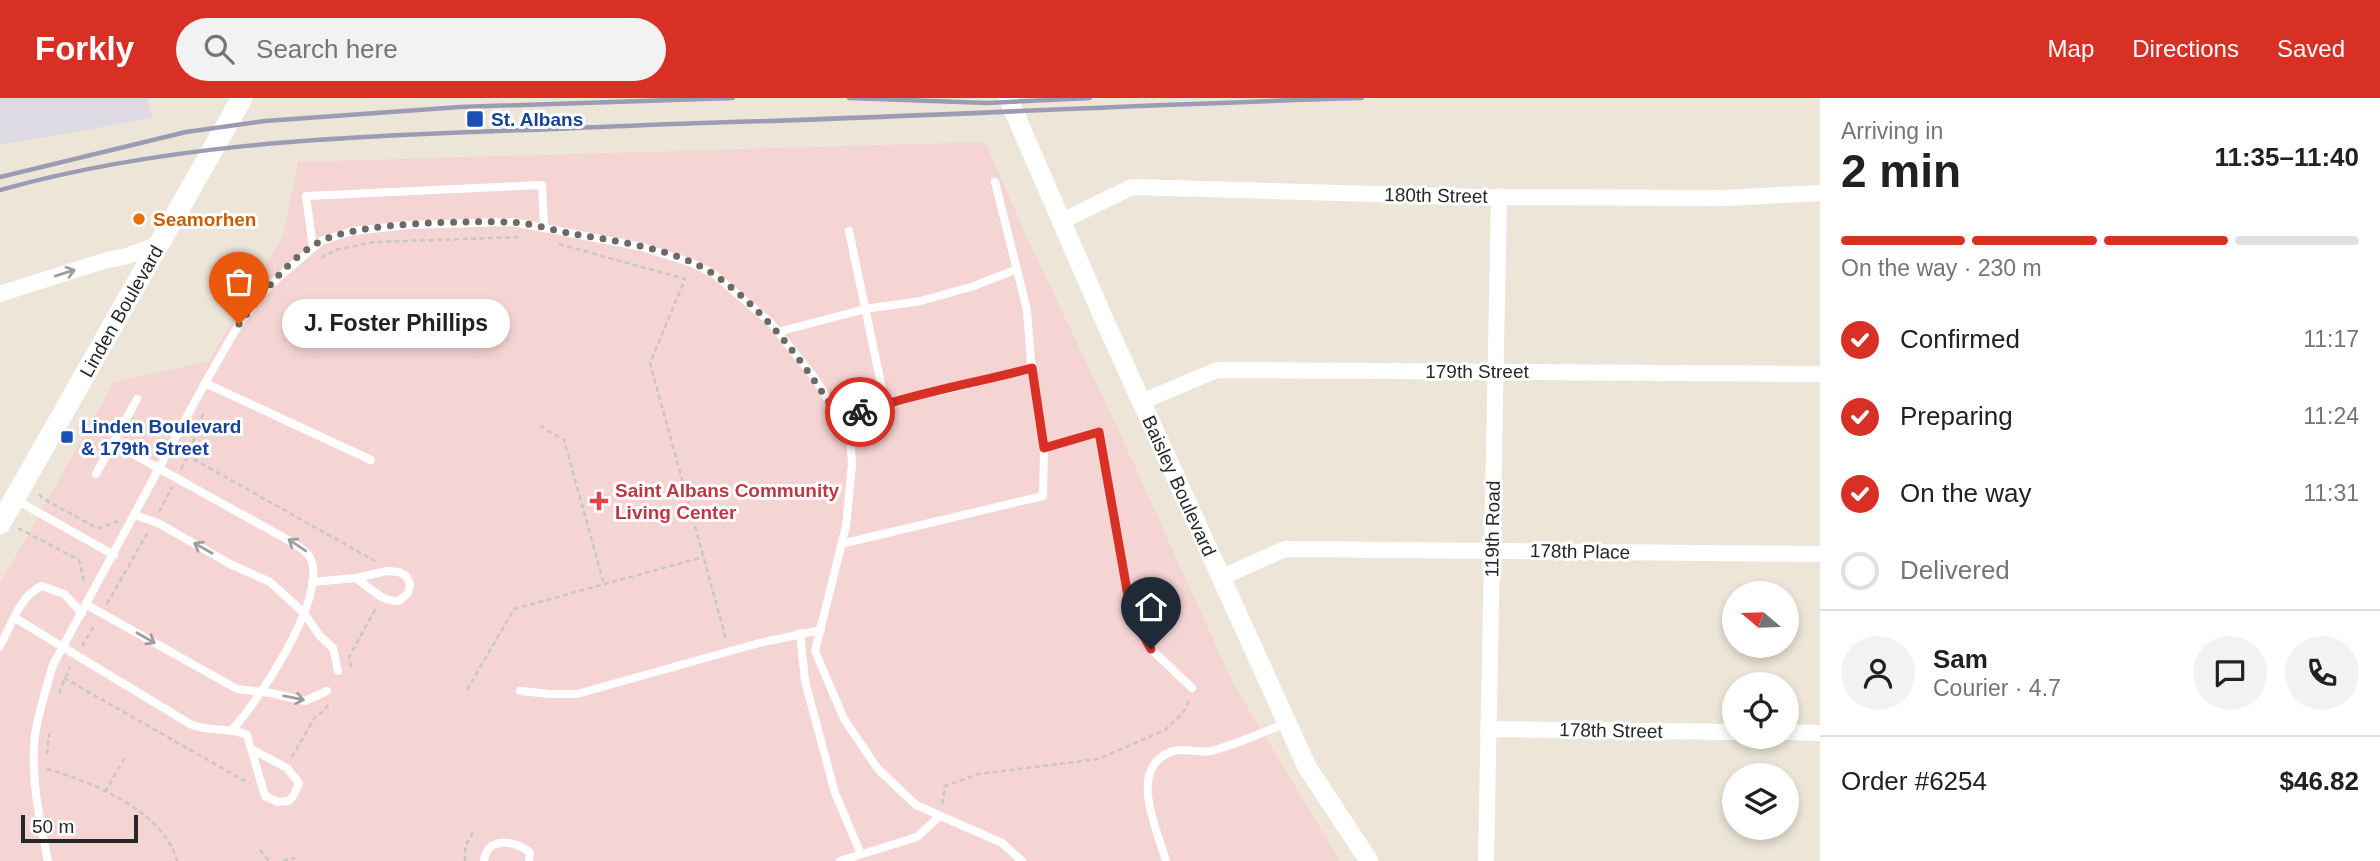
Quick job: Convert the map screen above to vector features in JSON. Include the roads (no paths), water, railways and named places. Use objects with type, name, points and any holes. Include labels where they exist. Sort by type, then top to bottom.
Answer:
[{"type":"main road","name":"Linden Boulevard","points":[[8,525],[7,497],[159,244],[242,98]]},
{"type":"street","name":"Baisley Boulevard","points":[[1008,98],[1060,222],[1307,767],[1369,861]]},
{"type":"street","name":"180th Street","points":[[1060,222],[1132,187],[1499,196],[1726,198],[1820,193]]},
{"type":"street","name":"119th Road","points":[[1486,861],[1499,196]]},
{"type":"street","points":[[0,293],[124,257],[159,244]]},
{"type":"street","name":"179th Street","points":[[1141,402],[1217,370],[1820,374]]},
{"type":"street","name":"178th Place","points":[[1220,578],[1285,549],[1820,554]]},
{"type":"street","name":"178th Street","points":[[1488,729],[1722,732]]},
{"type":"street","points":[[1799,732],[1820,733]]},
{"type":"lane","points":[[841,544],[1044,496],[1044,448],[1032,368],[1027,310],[995,182]]},
{"type":"lane","points":[[313,247],[306,196],[542,185],[544,228]]},
{"type":"lane","points":[[48,861],[36,784],[35,737],[53,665],[239,324],[271,284],[321,241],[353,231],[409,225],[513,222],[642,247],[692,263],[714,274],[761,314],[814,377],[850,434],[852,464],[846,526],[815,651],[844,719],[878,769],[916,805],[1002,843],[1022,861]]},
{"type":"lane","points":[[849,231],[886,403]]},
{"type":"lane","points":[[778,332],[865,309],[921,301],[974,286],[1017,269]]},
{"type":"lane","points":[[840,419],[886,403],[1032,368]]},
{"type":"lane","points":[[205,383],[371,460]]},
{"type":"lane","points":[[96,474],[137,399]]},
{"type":"lane","points":[[1044,448],[1099,432],[1131,613],[1151,649],[1192,688]]},
{"type":"lane","points":[[113,443],[308,553],[313,565],[305,614],[249,711],[233,729]]},
{"type":"lane","points":[[7,497],[114,555]]},
{"type":"lane","points":[[135,515],[158,523],[230,564],[270,582],[305,614],[319,635],[333,648],[342,673]]},
{"type":"lane","points":[[312,582],[399,572],[406,576],[410,584],[408,593],[399,601],[391,601],[356,578]]},
{"type":"lane","points":[[0,646],[26,598],[34,589],[42,586],[64,594],[85,609],[237,689],[305,701],[331,693]]},
{"type":"lane","points":[[15,618],[190,724],[204,730],[233,729],[247,735],[265,796],[278,802],[289,801],[299,783],[287,768],[253,750]]},
{"type":"lane","points":[[520,691],[577,694],[821,630]]},
{"type":"lane","points":[[800,634],[805,681],[835,793],[861,854]]},
{"type":"lane","points":[[1166,861],[1149,806],[1148,778],[1156,762],[1167,753],[1186,749],[1209,751],[1287,723]]},
{"type":"lane","points":[[840,861],[917,837],[940,816]]},
{"type":"lane","points":[[484,861],[490,847],[510,842],[523,845],[530,853],[529,861]]},
{"type":"railway","points":[[0,177],[186,132],[265,121],[460,107],[733,98]]},
{"type":"railway","points":[[849,98],[987,103],[1090,98]]},
{"type":"railway","points":[[0,190],[122,163],[184,153],[309,140],[1362,98]]},
{"type":"place","name":"St. Albans","points":[[475,119]]},
{"type":"place","name":"Seamorhen","points":[[139,219]]},
{"type":"place","name":"J. Foster Phillips","points":[[239,324]]},
{"type":"place","name":"Linden Boulevard & 179th Street","points":[[67,437]]},
{"type":"place","name":"Saint Albans Community Living Center","points":[[599,501]]}]
